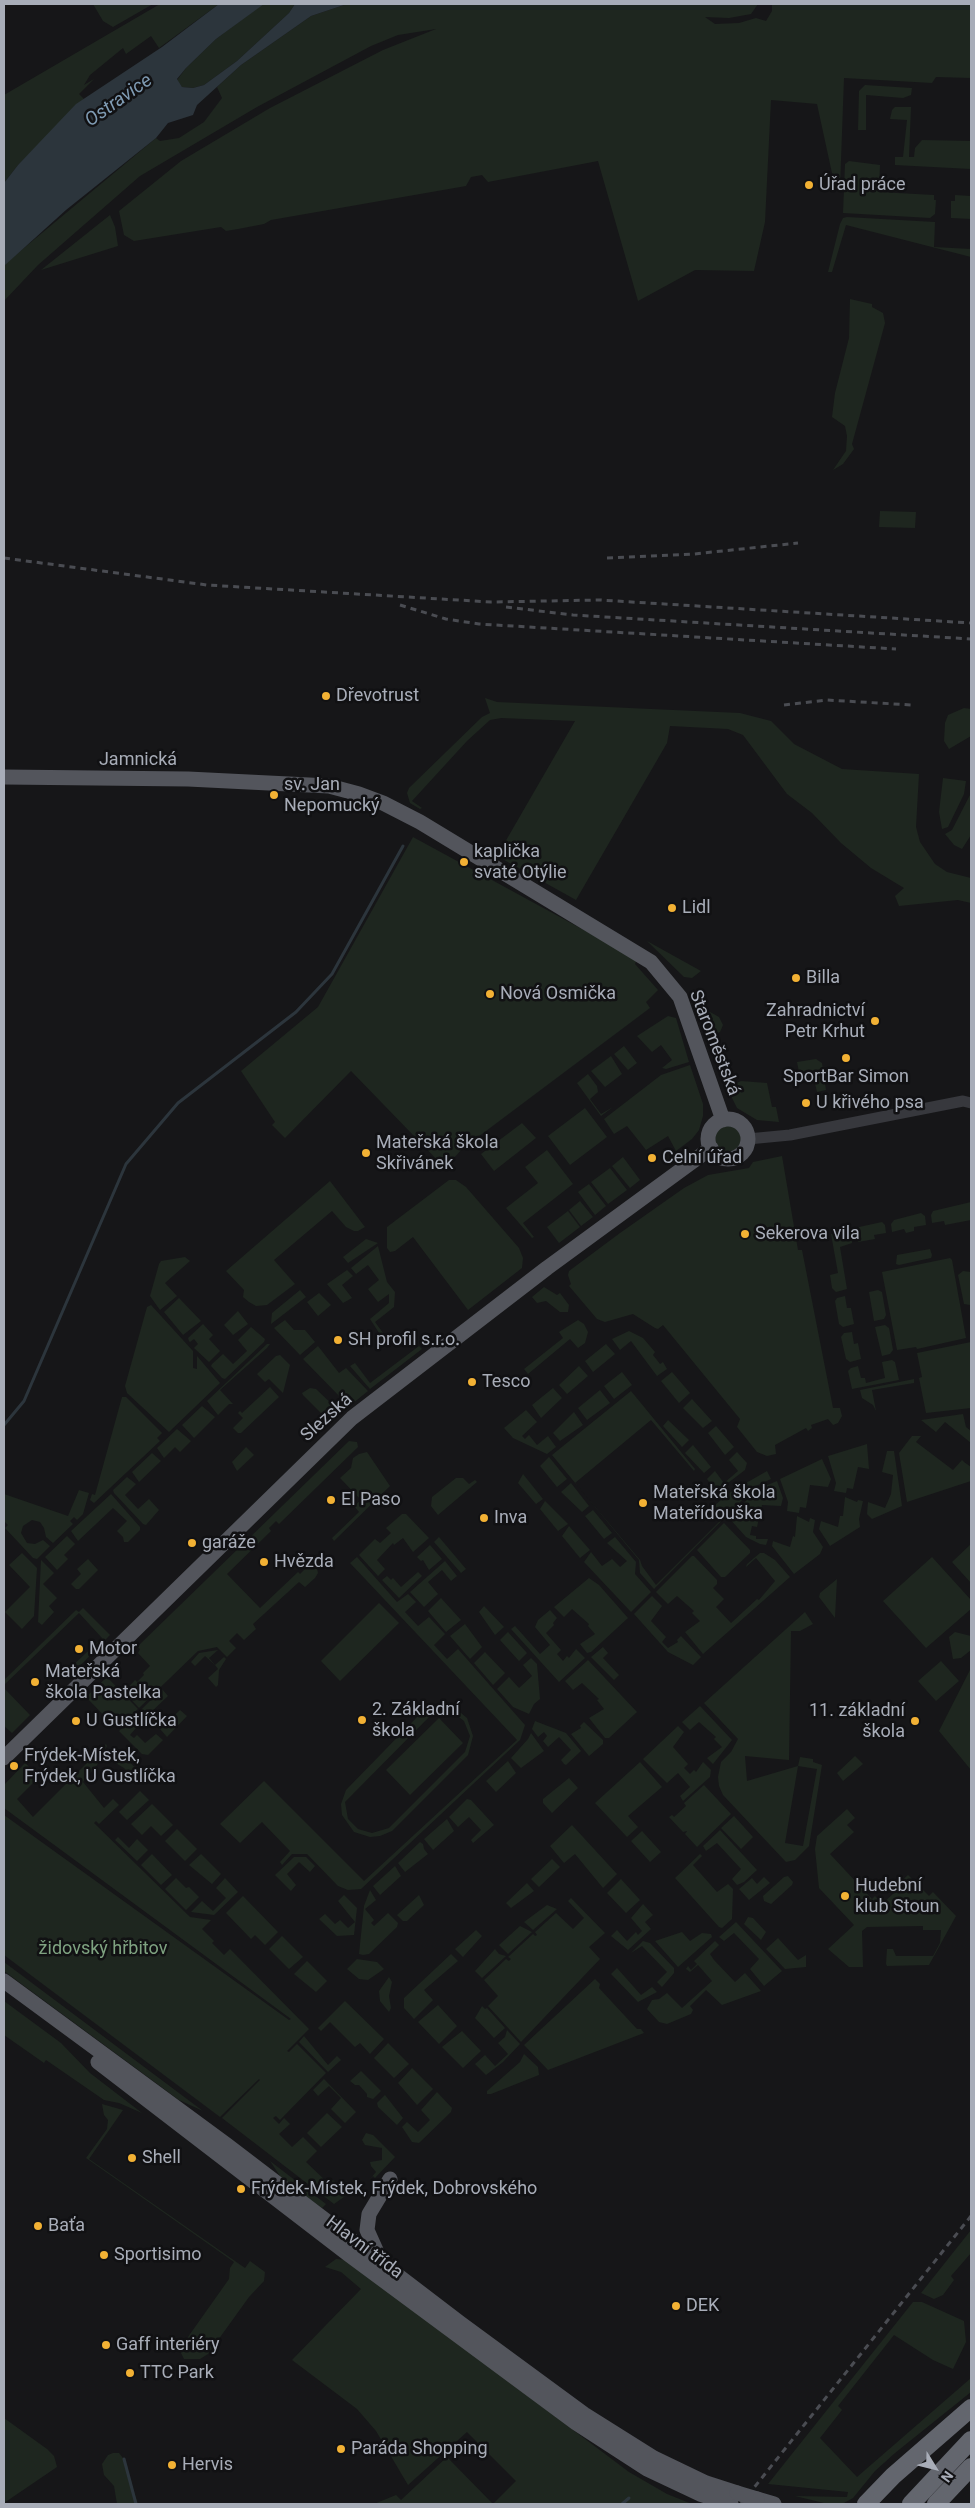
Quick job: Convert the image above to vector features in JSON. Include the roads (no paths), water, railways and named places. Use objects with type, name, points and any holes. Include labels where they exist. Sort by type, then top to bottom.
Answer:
[{"type":"highway","points":[[866,2504],[892,2476],[971,2408]]},
{"type":"highway","points":[[911,2504],[971,2440]]},
{"type":"highway","points":[[936,2504],[971,2467]]},
{"type":"highway","points":[[949,2490],[971,2471]]},
{"type":"main road","name":"Jamnická","points":[[4,777],[188,779],[273,784]]},
{"type":"main road","name":"Staroměstská","points":[[273,784],[328,786],[359,794],[383,803],[420,822],[650,962],[680,997],[723,1120]]},
{"type":"main road","points":[[723,1120],[735,1120],[740,1123],[748,1139],[744,1150],[735,1157],[718,1156],[708,1142],[710,1131],[723,1120]]},
{"type":"main road","name":"Slezská","points":[[4,1758],[352,1418],[547,1268],[711,1148]]},
{"type":"main road","name":"Hlavní třída","points":[[4,1981],[381,2260],[543,2385],[629,2444],[732,2500]]},
{"type":"main road","name":"Hlavní třída","points":[[4,1993],[541,2399],[647,2469],[700,2494],[732,2500]]},
{"type":"main road","points":[[381,2260],[367,2230],[369,2214],[390,2179]]},
{"type":"main road","points":[[732,2500],[757,2499],[774,2504]]},
{"type":"street","points":[[748,1139],[790,1135],[967,1102]]},
{"type":"water","name":"Ostravice","points":[[219,4],[264,4],[216,39],[186,68],[177,79],[182,87],[193,88],[204,85],[237,61],[289,13],[295,4],[347,4],[311,16],[241,65],[197,105],[193,115],[168,123],[156,138],[66,210],[4,266],[4,183],[18,165],[76,104],[162,47]]},
{"type":"waterway","points":[[4,1425],[24,1401],[126,1164],[178,1103],[296,1012],[332,974],[403,846]]},
{"type":"waterway","points":[[124,2459],[136,2504]]},
{"type":"waterway","points":[[622,2504],[629,2498]]},
{"type":"railway","points":[[607,558],[694,554],[798,543]]},
{"type":"railway","points":[[4,558],[207,585],[491,602],[600,600],[971,623]]},
{"type":"railway","points":[[400,605],[446,619],[479,624],[896,649]]},
{"type":"railway","points":[[506,607],[573,615],[971,639]]},
{"type":"railway","points":[[784,705],[827,700],[912,705]]},
{"type":"railway","points":[[741,2504],[971,2216]]},
{"type":"place","name":"Úřad práce","points":[[809,185]]},
{"type":"place","name":"Dřevotrust","points":[[326,696]]},
{"type":"place","name":"sv. Jan Nepomucký","points":[[274,795]]},
{"type":"place","name":"kaplička svaté Otýlie","points":[[464,862]]},
{"type":"place","name":"Lidl","points":[[672,908]]},
{"type":"place","name":"Billa","points":[[796,978]]},
{"type":"place","name":"Nová Osmička","points":[[490,994]]},
{"type":"place","name":"Zahradnictví Petr Krhut","points":[[875,1021]]},
{"type":"place","name":"SportBar Simon","points":[[846,1058]]},
{"type":"place","name":"U křivého psa","points":[[806,1103]]},
{"type":"place","name":"Mateřská škola Skřivánek","points":[[366,1153]]},
{"type":"place","name":"Celní úřad","points":[[652,1158]]},
{"type":"place","name":"Sekerova vila","points":[[745,1234]]},
{"type":"place","name":"SH profil s.r.o.","points":[[338,1340]]},
{"type":"place","name":"Tesco","points":[[472,1382]]},
{"type":"place","name":"El Paso","points":[[331,1500]]},
{"type":"place","name":"Mateřská škola Mateřídouška","points":[[643,1503]]},
{"type":"place","name":"Inva","points":[[484,1518]]},
{"type":"place","name":"garáže","points":[[192,1543]]},
{"type":"place","name":"Hvězda","points":[[264,1562]]},
{"type":"place","name":"Motor","points":[[79,1649]]},
{"type":"place","name":"Mateřská škola Pastelka","points":[[35,1682]]},
{"type":"place","name":"2. Základní škola","points":[[362,1720]]},
{"type":"place","name":"U Gustlíčka","points":[[76,1721]]},
{"type":"place","name":"11. základní škola","points":[[915,1721]]},
{"type":"place","name":"Frýdek-Místek, Frýdek, U Gustlíčka","points":[[14,1766]]},
{"type":"place","name":"Hudební klub Stoun","points":[[845,1896]]},
{"type":"place","name":"Shell","points":[[132,2158]]},
{"type":"place","name":"Frýdek-Místek, Frýdek, Dobrovského","points":[[241,2189]]},
{"type":"place","name":"Baťa","points":[[38,2226]]},
{"type":"place","name":"Sportisimo","points":[[104,2255]]},
{"type":"place","name":"DEK","points":[[676,2306]]},
{"type":"place","name":"Gaff interiéry","points":[[106,2345]]},
{"type":"place","name":"TTC Park","points":[[130,2373]]},
{"type":"place","name":"Paráda Shopping","points":[[341,2449]]},
{"type":"place","name":"Hervis","points":[[172,2465]]},
{"type":"park label","name":"židovský hřbitov","points":[[103,1949]]}]
